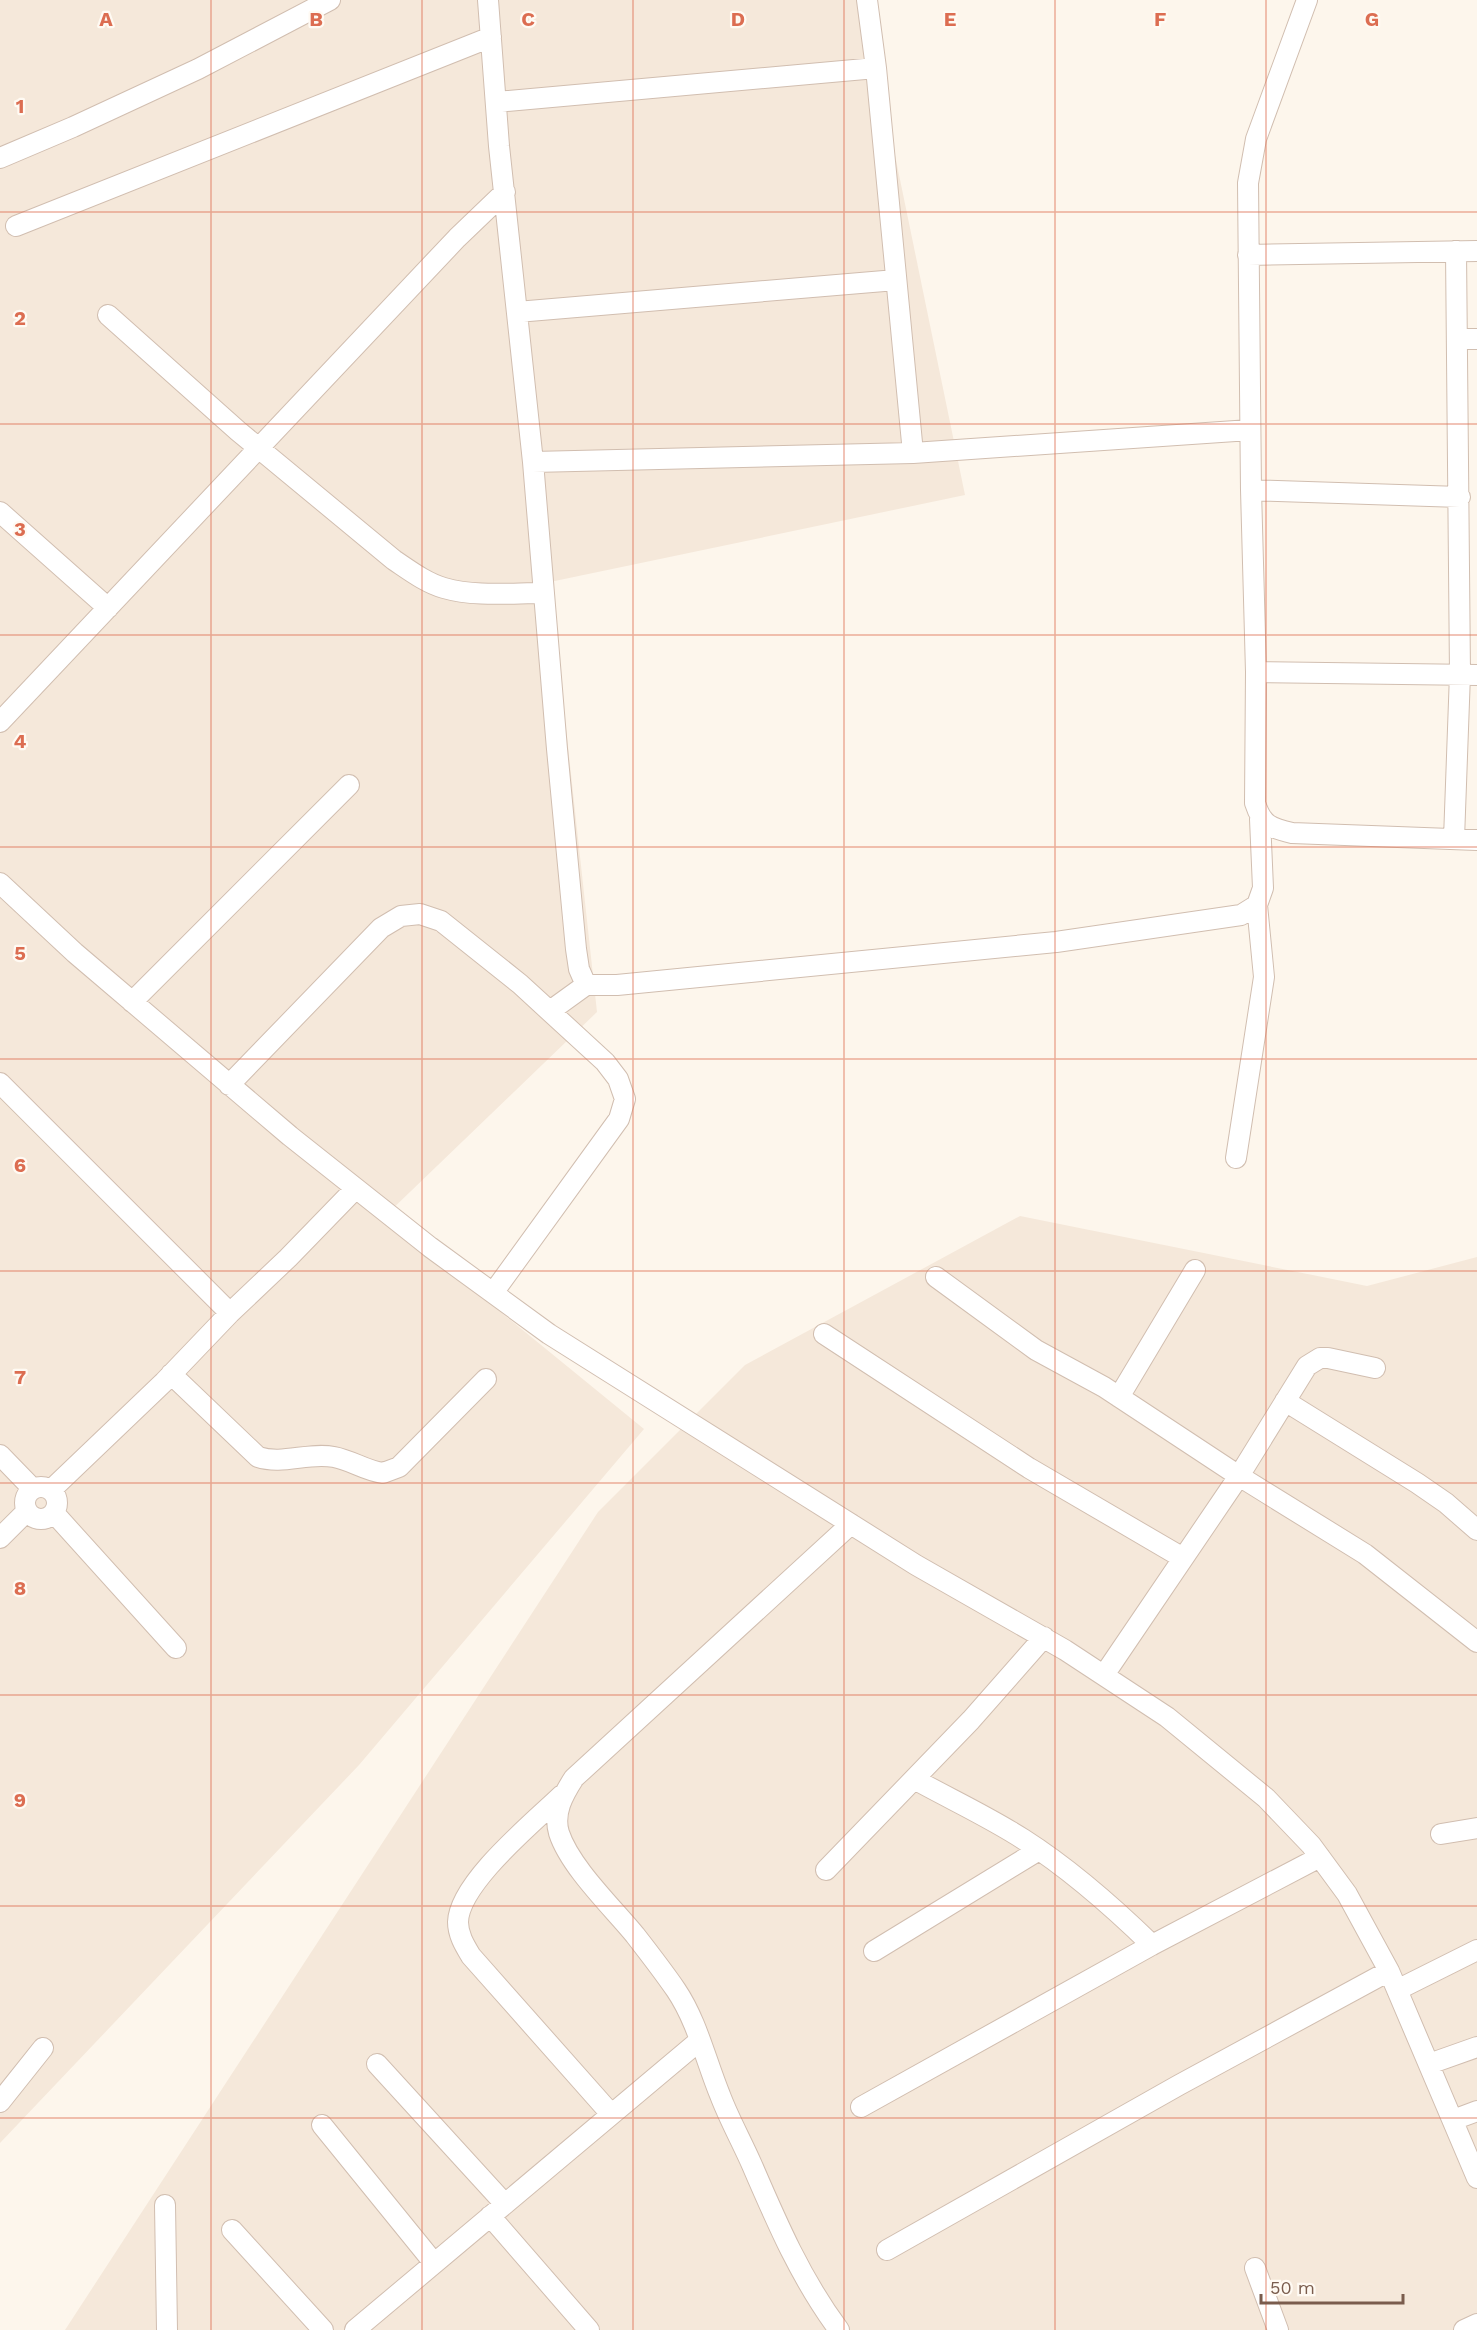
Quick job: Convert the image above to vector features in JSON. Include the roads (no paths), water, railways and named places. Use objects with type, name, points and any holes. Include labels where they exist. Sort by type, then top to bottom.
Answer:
[{"type":"street","points":[[0,158],[198,69],[330,0]]},
{"type":"street","points":[[488,0],[496,102],[533,462],[576,949],[579,969],[586,985]]},
{"type":"street","points":[[867,0],[876,68],[913,453]]},
{"type":"street","points":[[1236,1158],[1264,977],[1257,905],[1263,888],[1260,819],[1255,803],[1256,672],[1250,430],[1248,183],[1256,139],[1307,0]]},
{"type":"street","points":[[16,226],[491,37]]},
{"type":"street","points":[[496,102],[876,68]]},
{"type":"street","points":[[0,722],[457,238],[505,192]]},
{"type":"street","points":[[1454,839],[1469,674],[1460,497],[1456,251]]},
{"type":"street","points":[[1248,255],[1477,251]]},
{"type":"street","points":[[517,312],[896,280]]},
{"type":"street","points":[[108,315],[259,449],[386,553],[418,576],[443,588],[460,591],[543,593]]},
{"type":"street","points":[[1457,339],[1477,339]]},
{"type":"street","points":[[533,462],[913,453],[1250,430]]},
{"type":"street","points":[[1251,490],[1460,497]]},
{"type":"street","points":[[0,512],[108,608]]},
{"type":"street","points":[[1256,672],[1469,674]]},
{"type":"street","points":[[132,1002],[349,785]]},
{"type":"street","points":[[1260,819],[1275,829],[1292,833],[1477,840]]},
{"type":"street","points":[[0,883],[132,1002],[229,1085],[356,1189],[493,1293],[597,1366],[916,1565],[1044,1637],[1104,1675],[1167,1718],[1266,1798],[1320,1857],[1347,1894],[1389,1971],[1477,2178]]},
{"type":"street","points":[[550,1011],[586,985],[617,985],[1056,942],[1241,915],[1257,905]]},
{"type":"street","points":[[229,1085],[381,928],[401,916],[420,914],[441,921],[520,984],[605,1062],[618,1079],[625,1099],[619,1119],[493,1293]]},
{"type":"street","points":[[0,1083],[230,1312]]},
{"type":"street","points":[[0,1455],[42,1489],[57,1500],[54,1513],[44,1519],[31,1516],[27,1511],[25,1499],[42,1489],[171,1374],[230,1312],[288,1258],[356,1189]]},
{"type":"street","points":[[1119,1397],[1195,1270]]},
{"type":"street","points":[[936,1277],[1036,1350],[1119,1397],[1239,1476],[1365,1554],[1474,1634]]},
{"type":"street","points":[[824,1334],[1029,1468],[1183,1558]]},
{"type":"street","points":[[1104,1675],[1239,1476],[1307,1366],[1320,1358],[1375,1368]]},
{"type":"street","points":[[171,1374],[258,1457],[278,1461],[306,1456],[335,1457],[383,1473],[399,1467],[486,1378]]},
{"type":"street","points":[[1285,1401],[1417,1483],[1446,1503],[1477,1530]]},
{"type":"street","points":[[0,1539],[27,1511]]},
{"type":"street","points":[[54,1513],[176,1648]]},
{"type":"street","points":[[611,2115],[471,1956],[462,1942],[458,1922],[465,1899],[480,1876],[564,1793],[574,1778],[851,1524]]},
{"type":"street","points":[[826,1870],[971,1720],[1044,1637]]},
{"type":"street","points":[[914,1779],[1040,1850],[1110,1906],[1152,1945]]},
{"type":"street","points":[[564,1793],[558,1812],[558,1822],[559,1833],[568,1851],[593,1887],[635,1935],[678,1993],[725,2108],[788,2248],[805,2280],[839,2330]]},
{"type":"street","points":[[1441,1834],[1477,1828]]},
{"type":"street","points":[[874,1951],[1040,1850]]},
{"type":"street","points":[[861,2106],[1152,1945],[1320,1857]]},
{"type":"street","points":[[1397,1990],[1477,1950]]},
{"type":"street","points":[[887,2250],[1179,2085],[1389,1971]]},
{"type":"street","points":[[355,2330],[699,2041]]},
{"type":"street","points":[[1429,2064],[1477,2047]]},
{"type":"street","points":[[0,2102],[43,2048]]},
{"type":"street","points":[[377,2064],[497,2210],[589,2330]]},
{"type":"street","points":[[1453,2120],[1477,2111]]},
{"type":"street","points":[[322,2125],[434,2263]]},
{"type":"street","points":[[165,2205],[167,2330]]},
{"type":"street","points":[[232,2230],[323,2330]]},
{"type":"street","points":[[1255,2268],[1278,2330]]},
{"type":"street","points":[[1464,2330],[1477,2324]]}]
